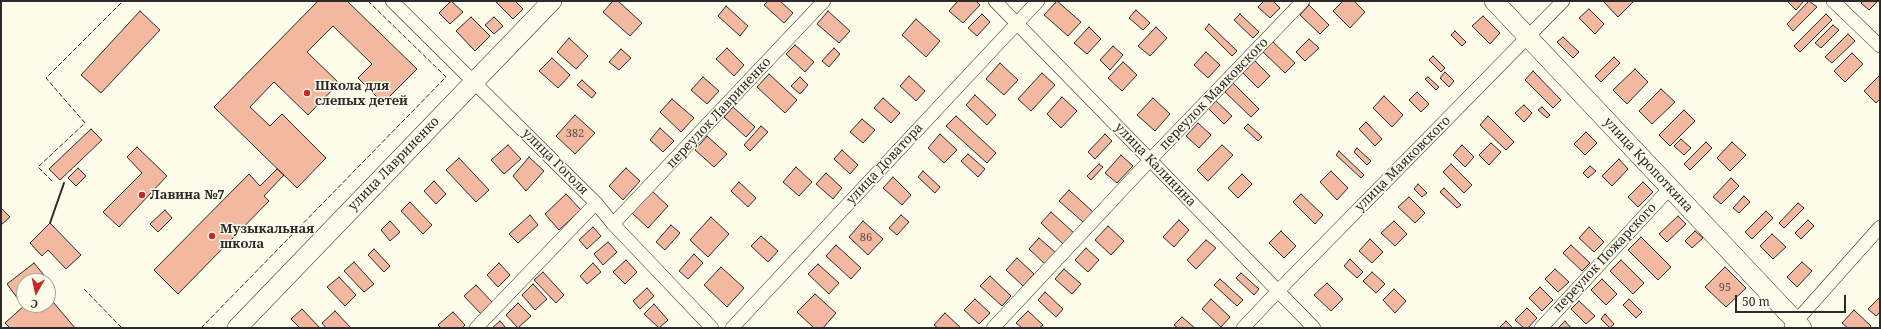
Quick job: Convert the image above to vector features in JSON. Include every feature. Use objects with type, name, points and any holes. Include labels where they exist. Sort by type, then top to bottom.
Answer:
[{"type":"main road","name":"улица Лавриненко","points":[[237,328],[552,1]]},
{"type":"main road","name":"улица Кропоткина","points":[[1494,1],[1670,188],[1796,326]]},
{"type":"street","name":"улица Гоголя","points":[[392,1],[596,203],[613,224],[712,328]]},
{"type":"street","name":"переулок Лавриненко","points":[[613,224],[824,1]]},
{"type":"street","name":"улица Калинина","points":[[995,1],[1314,328]]},
{"type":"street","name":"улица Доватора","points":[[732,328],[1038,1]]},
{"type":"street","name":"переулок Маяковского","points":[[993,328],[1150,160],[1303,1]]},
{"type":"street","name":"улица Маяковского","points":[[1243,328],[1563,1]]},
{"type":"street","points":[[1833,1],[1880,46]]},
{"type":"street","name":"переулок Пожарского","points":[[1541,328],[1670,188]]},
{"type":"street","points":[[476,328],[596,203]]},
{"type":"street","points":[[1796,326],[1880,227]]},
{"type":"building","name":"Школа для слепых детей","points":[[318,1],[347,1],[417,69],[383,103],[358,78],[372,64],[333,26],[307,52],[339,83],[308,115],[274,82],[250,107],[270,126],[282,114],[326,158],[297,188],[214,107]]},
{"type":"building","points":[[451,1],[463,12],[450,24],[439,13]]},
{"type":"building","points":[[495,1],[515,1],[523,9],[513,19]]},
{"type":"building","points":[[613,1],[618,1],[642,23],[630,36],[603,12]]},
{"type":"building","points":[[768,1],[780,1],[793,13],[784,23],[764,5]]},
{"type":"building","points":[[958,1],[976,1],[980,5],[963,23],[949,11]]},
{"type":"building","points":[[1057,1],[1081,22],[1068,36],[1044,15]]},
{"type":"building","points":[[1264,1],[1273,1],[1280,8],[1270,18],[1258,7]]},
{"type":"building","points":[[1343,1],[1354,1],[1365,12],[1350,28],[1333,11]]},
{"type":"building","points":[[1603,1],[1634,1],[1618,17]]},
{"type":"building","points":[[1787,1],[1804,1],[1796,10]]},
{"type":"building","points":[[1809,1],[1817,7],[1793,31],[1787,24]]},
{"type":"building","points":[[1863,1],[1878,1],[1869,10],[1861,3]]},
{"type":"building","points":[[1309,5],[1329,25],[1320,34],[1300,15]]},
{"type":"building","points":[[726,6],[748,26],[740,36],[718,16]]},
{"type":"building","points":[[1589,9],[1604,24],[1595,34],[1579,18]]},
{"type":"building","points":[[1136,10],[1150,23],[1143,30],[1129,18]]},
{"type":"building","points":[[140,11],[160,30],[101,93],[81,75]]},
{"type":"building","points":[[828,11],[850,31],[839,43],[817,24]]},
{"type":"building","points":[[982,14],[990,22],[977,36],[968,28]]},
{"type":"building","points":[[1240,14],[1259,32],[1253,38],[1234,20]]},
{"type":"building","points":[[1826,14],[1832,20],[1800,52],[1794,46]]},
{"type":"building","points":[[1483,16],[1500,33],[1490,44],[1472,26]]},
{"type":"building","points":[[471,17],[490,36],[475,51],[456,31]]},
{"type":"building","points":[[494,17],[503,26],[494,34],[485,25]]},
{"type":"building","points":[[916,19],[940,41],[926,57],[902,35]]},
{"type":"building","points":[[1209,24],[1237,51],[1232,56],[1205,29]]},
{"type":"building","points":[[1833,25],[1839,30],[1821,48],[1815,43]]},
{"type":"building","points":[[1089,27],[1101,39],[1087,54],[1074,43]]},
{"type":"building","points":[[1156,27],[1167,38],[1150,56],[1138,46]]},
{"type":"building","points":[[1455,31],[1466,42],[1462,46],[1451,35]]},
{"type":"building","points":[[1848,34],[1855,41],[1832,63],[1825,57]]},
{"type":"building","points":[[1563,37],[1579,52],[1573,58],[1557,42]]},
{"type":"building","points":[[569,38],[588,56],[576,69],[557,52]]},
{"type":"building","points":[[1309,39],[1319,48],[1305,61],[1296,52]]},
{"type":"building","points":[[1272,41],[1295,63],[1285,73],[1262,51]]},
{"type":"building","points":[[795,45],[814,62],[805,72],[786,54]]},
{"type":"building","points":[[1113,46],[1123,55],[1110,70],[1100,60]]},
{"type":"building","points":[[727,48],[744,65],[734,76],[716,59]]},
{"type":"building","points":[[834,48],[840,54],[829,67],[822,61]]},
{"type":"building","points":[[621,49],[631,58],[619,70],[609,62]]},
{"type":"building","points":[[1206,52],[1220,65],[1208,78],[1194,65]]},
{"type":"building","points":[[1852,53],[1863,64],[1845,82],[1834,71]]},
{"type":"building","points":[[1433,56],[1445,68],[1441,72],[1429,60]]},
{"type":"building","points":[[1614,57],[1620,63],[1601,82],[1595,76]]},
{"type":"building","points":[[552,58],[570,75],[558,88],[539,71]]},
{"type":"building","points":[[1253,59],[1270,76],[1258,88],[1241,71]]},
{"type":"building","points":[[1123,62],[1137,75],[1122,91],[1108,78]]},
{"type":"building","points":[[1000,63],[1018,80],[1004,95],[986,79]]},
{"type":"building","points":[[1635,69],[1648,82],[1627,104],[1613,90]]},
{"type":"building","points":[[1533,71],[1561,100],[1553,108],[1525,80]]},
{"type":"building","points":[[1445,72],[1454,81],[1449,87],[1440,78]]},
{"type":"building","points":[[1042,73],[1055,85],[1031,111],[1018,99]]},
{"type":"building","points":[[769,74],[797,100],[785,113],[757,87]]},
{"type":"building","points":[[1880,75],[1880,99],[1876,103],[1864,91]]},
{"type":"building","points":[[909,76],[925,91],[916,101],[900,86]]},
{"type":"building","points":[[703,77],[719,91],[707,104],[691,90]]},
{"type":"building","points":[[800,77],[808,85],[800,94],[791,86]]},
{"type":"building","points":[[1428,77],[1439,87],[1436,90],[1425,79]]},
{"type":"building","points":[[582,80],[596,93],[592,98],[577,85]]},
{"type":"building","points":[[1233,83],[1259,109],[1251,117],[1225,92]]},
{"type":"building","points":[[1661,89],[1675,102],[1652,124],[1639,111]]},
{"type":"building","points":[[1417,92],[1429,104],[1421,112],[1409,100]]},
{"type":"building","points":[[975,95],[996,115],[987,125],[966,105]]},
{"type":"building","points":[[1384,96],[1403,115],[1392,127],[1373,108]]},
{"type":"building","points":[[1062,97],[1077,111],[1061,128],[1047,114]]},
{"type":"building","points":[[883,98],[900,113],[891,123],[874,108]]},
{"type":"building","points":[[1153,98],[1170,114],[1155,131],[1137,115]]},
{"type":"building","points":[[672,99],[694,118],[681,132],[660,112]]},
{"type":"building","points":[[1214,99],[1232,116],[1224,124],[1206,106]]},
{"type":"building","points":[[1524,105],[1532,113],[1524,122],[1515,113]]},
{"type":"building","points":[[733,107],[755,127],[746,137],[724,117]]},
{"type":"building","points":[[1542,107],[1550,115],[1547,118],[1538,110]]},
{"type":"building","points":[[1684,110],[1695,121],[1670,146],[1659,135]]},
{"type":"building","points":[[575,115],[595,133],[575,154],[556,136]]},
{"type":"building","points":[[956,116],[996,153],[987,163],[946,126]]},
{"type":"building","points":[[1488,116],[1514,142],[1506,150],[1480,125]]},
{"type":"building","points":[[862,119],[875,130],[863,143],[850,132]]},
{"type":"building","points":[[1366,122],[1382,139],[1375,146],[1359,129]]},
{"type":"building","points":[[1198,123],[1211,135],[1199,148],[1186,136]]},
{"type":"building","points":[[1248,124],[1262,137],[1258,141],[1244,128]]},
{"type":"building","points":[[761,126],[768,132],[750,151],[744,145]]},
{"type":"building","points":[[660,128],[674,141],[663,152],[650,140]]},
{"type":"building","points":[[91,129],[102,140],[60,180],[49,169]]},
{"type":"building","points":[[1586,132],[1597,143],[1585,155],[1574,144]]},
{"type":"building","points":[[940,134],[957,150],[944,163],[928,148]]},
{"type":"building","points":[[1105,134],[1112,141],[1095,159],[1088,152]]},
{"type":"building","points":[[707,136],[727,154],[714,167],[695,150]]},
{"type":"building","points":[[1681,139],[1691,148],[1684,155],[1674,146]]},
{"type":"building","points":[[1706,142],[1712,148],[1690,170],[1684,164]]},
{"type":"building","points":[[1732,142],[1746,155],[1730,171],[1717,158]]},
{"type":"building","points":[[1491,143],[1501,152],[1489,165],[1479,155]]},
{"type":"building","points":[[508,145],[521,159],[504,174],[491,160]]},
{"type":"building","points":[[1222,145],[1233,155],[1208,181],[1197,170]]},
{"type":"building","points":[[1462,145],[1474,157],[1465,167],[1453,155]]},
{"type":"building","points":[[137,147],[167,176],[119,227],[103,212],[142,173],[127,157]]},
{"type":"building","points":[[1357,148],[1371,161],[1367,165],[1354,152]]},
{"type":"building","points":[[842,150],[858,165],[850,174],[834,159]]},
{"type":"building","points":[[1339,151],[1364,175],[1361,178],[1336,155]]},
{"type":"building","points":[[968,154],[985,169],[978,177],[961,161]]},
{"type":"building","points":[[1121,155],[1133,166],[1117,183],[1105,173]]},
{"type":"building","points":[[529,157],[544,171],[526,191],[513,176]]},
{"type":"building","points":[[459,158],[489,190],[476,202],[446,170]]},
{"type":"building","points":[[1619,159],[1628,169],[1612,186],[1602,176]]},
{"type":"building","points":[[1099,164],[1103,167],[1091,180],[1087,176]]},
{"type":"building","points":[[1451,164],[1472,185],[1464,193],[1443,172]]},
{"type":"building","points":[[1590,166],[1596,171],[1588,178],[1583,173]]},
{"type":"building","points":[[796,167],[812,182],[799,196],[783,182]]},
{"type":"building","points":[[78,168],[86,176],[76,186],[68,178]]},
{"type":"building","points":[[626,168],[640,181],[623,200],[609,186]]},
{"type":"building","name":"Музыкальная школа","points":[[277,169],[284,175],[264,196],[269,201],[178,294],[154,270],[249,174],[260,186]]},
{"type":"building","points":[[923,171],[940,187],[935,193],[918,177]]},
{"type":"building","points":[[1331,171],[1348,188],[1337,200],[1320,182]]},
{"type":"building","points":[[826,173],[842,188],[833,199],[816,184]]},
{"type":"building","points":[[1242,174],[1252,184],[1238,198],[1228,188]]},
{"type":"building","points":[[893,177],[911,195],[902,205],[883,188]]},
{"type":"building","points":[[1731,178],[1739,186],[1721,204],[1713,197]]},
{"type":"building","points":[[434,181],[446,194],[436,204],[424,191]]},
{"type":"building","points":[[739,182],[756,198],[748,207],[731,191]]},
{"type":"building","points":[[1643,182],[1653,192],[1638,207],[1628,197]]},
{"type":"building","points":[[1418,184],[1427,193],[1422,197],[1414,189]]},
{"type":"building","points":[[1444,188],[1461,205],[1457,208],[1440,192]]},
{"type":"building","points":[[1069,190],[1093,212],[1083,222],[1059,201]]},
{"type":"building","points":[[652,191],[668,206],[648,228],[632,213]]},
{"type":"building","points":[[566,194],[581,210],[559,230],[545,214]]},
{"type":"building","points":[[1301,194],[1323,215],[1315,224],[1293,202]]},
{"type":"building","points":[[1744,196],[1750,202],[1739,213],[1733,208]]},
{"type":"building","points":[[1409,197],[1425,213],[1415,223],[1398,207]]},
{"type":"building","points":[[410,202],[432,225],[423,234],[401,211]]},
{"type":"building","points":[[1798,203],[1804,208],[1784,228],[1779,223]]},
{"type":"building","points":[[1,208],[10,217],[1,225]]},
{"type":"building","points":[[165,210],[172,218],[158,232],[150,224]]},
{"type":"building","points":[[1766,211],[1773,218],[1752,239],[1745,232]]},
{"type":"building","points":[[1051,212],[1074,233],[1063,244],[1041,223]]},
{"type":"building","points":[[530,215],[538,225],[518,243],[509,234]]},
{"type":"building","points":[[901,215],[909,222],[897,235],[889,228]]},
{"type":"building","points":[[1678,216],[1686,224],[1667,242],[1659,234]]},
{"type":"building","points":[[711,217],[729,234],[708,257],[690,240]]},
{"type":"building","points":[[1179,220],[1189,230],[1174,247],[1163,237]]},
{"type":"building","points":[[1808,220],[1814,226],[1801,239],[1795,233]]},
{"type":"building","points":[[390,221],[400,232],[390,241],[381,230]]},
{"type":"building","points":[[863,221],[883,239],[868,255],[849,237]]},
{"type":"building","points":[[1394,221],[1407,234],[1395,246],[1381,233]]},
{"type":"building","points":[[50,223],[81,255],[66,269],[48,250],[42,256],[30,243]]},
{"type":"building","points":[[671,225],[680,233],[665,250],[656,242]]},
{"type":"building","points":[[1108,226],[1124,241],[1111,255],[1095,240]]},
{"type":"building","points":[[593,227],[601,236],[587,249],[579,240]]},
{"type":"building","points":[[1589,227],[1604,242],[1594,252],[1579,238]]},
{"type":"building","points":[[1281,231],[1296,246],[1284,258],[1269,243]]},
{"type":"building","points":[[1695,231],[1703,238],[1692,248],[1685,241]]},
{"type":"building","points":[[1772,234],[1786,247],[1773,259],[1760,246]]},
{"type":"building","points":[[761,236],[778,251],[768,262],[751,246]]},
{"type":"building","points":[[1641,237],[1671,267],[1658,280],[1628,250]]},
{"type":"building","points":[[1039,238],[1056,253],[1045,264],[1029,249]]},
{"type":"building","points":[[1370,239],[1383,252],[1372,263],[1359,251]]},
{"type":"building","points":[[1206,240],[1216,248],[1196,269],[1187,260]]},
{"type":"building","points":[[608,242],[617,252],[603,265],[594,254]]},
{"type":"building","points":[[836,245],[861,268],[851,279],[826,256]]},
{"type":"building","points":[[1571,245],[1590,263],[1582,271],[1563,253]]},
{"type":"building","points":[[1086,248],[1099,260],[1088,272],[1075,260]]},
{"type":"building","points":[[374,249],[390,266],[384,272],[368,255]]},
{"type":"building","points":[[694,254],[703,263],[688,279],[679,271]]},
{"type":"building","points":[[1017,258],[1034,274],[1023,286],[1006,270]]},
{"type":"building","points":[[1350,259],[1363,272],[1357,278],[1344,266]]},
{"type":"building","points":[[626,260],[637,272],[625,284],[613,272]]},
{"type":"building","points":[[1621,260],[1644,283],[1633,294],[1610,271]]},
{"type":"building","points":[[354,262],[374,284],[364,292],[344,271]]},
{"type":"building","points":[[1802,262],[1812,271],[1797,287],[1787,277]]},
{"type":"building","points":[[34,263],[42,273],[21,273]]},
{"type":"building","points":[[499,263],[510,275],[498,287],[487,275]]},
{"type":"building","points":[[593,263],[601,272],[587,284],[580,276]]},
{"type":"building","points":[[818,264],[839,283],[829,294],[808,274]]},
{"type":"building","points":[[721,267],[744,288],[727,307],[704,285]]},
{"type":"building","points":[[1725,267],[1746,288],[1726,307],[1705,287]]},
{"type":"building","points":[[1064,269],[1081,284],[1072,294],[1055,279]]},
{"type":"building","points":[[1555,269],[1569,282],[1558,292],[1545,279]]},
{"type":"building","points":[[543,272],[564,295],[556,303],[534,280]]},
{"type":"building","points":[[1372,272],[1385,284],[1376,293],[1363,281]]},
{"type":"building","points":[[1241,273],[1259,289],[1254,295],[1236,278]]},
{"type":"building","points":[[990,276],[1011,296],[1002,306],[980,286]]},
{"type":"building","points":[[16,277],[16,296],[7,284]]},
{"type":"building","points":[[339,277],[356,295],[345,306],[327,287]]},
{"type":"building","points":[[1220,279],[1243,300],[1237,306],[1214,285]]},
{"type":"building","points":[[1602,279],[1617,294],[1606,305],[1591,290]]},
{"type":"building","points":[[1327,283],[1343,299],[1331,311],[1314,295]]},
{"type":"building","points":[[533,284],[547,299],[535,310],[522,295]]},
{"type":"building","points":[[476,285],[493,303],[481,314],[464,296]]},
{"type":"building","points":[[1540,287],[1553,300],[1542,311],[1529,298]]},
{"type":"building","points":[[647,288],[654,296],[640,309],[633,301]]},
{"type":"building","points":[[1394,289],[1406,301],[1395,313],[1383,300]]},
{"type":"building","points":[[1045,292],[1063,309],[1056,317],[1038,300]]},
{"type":"building","points":[[815,294],[836,313],[823,328],[814,328],[797,312]]},
{"type":"building","points":[[1880,297],[1880,312],[1876,316],[1868,309]]},
{"type":"building","points":[[975,299],[990,313],[979,324],[964,310]]},
{"type":"building","points":[[1211,299],[1230,317],[1221,327],[1202,309]]},
{"type":"building","points":[[1629,299],[1642,312],[1636,318],[1623,305]]},
{"type":"building","points":[[1579,301],[1595,316],[1586,324],[1571,309]]},
{"type":"building","points":[[518,303],[531,316],[518,328],[506,315]]},
{"type":"building","points":[[654,304],[668,320],[659,328],[644,314]]},
{"type":"building","points":[[56,305],[75,328],[10,328],[5,323],[16,313],[56,313]]},
{"type":"building","points":[[1527,308],[1537,318],[1528,328],[1524,328],[1515,320]]},
{"type":"building","points":[[302,309],[320,328],[300,328],[291,319]]},
{"type":"building","points":[[1854,310],[1871,326],[1869,328],[1848,328],[1842,323]]},
{"type":"building","points":[[335,311],[351,328],[326,328],[322,323]]},
{"type":"building","points":[[1028,311],[1043,325],[1039,328],[1022,328],[1016,323]]},
{"type":"building","points":[[453,312],[465,325],[462,328],[441,328],[438,325]]},
{"type":"building","points":[[945,313],[961,328],[938,328],[934,325]]},
{"type":"building","points":[[1605,314],[1614,324],[1610,328],[1601,319]]},
{"type":"building","points":[[1182,317],[1195,328],[1178,328],[1174,325]]},
{"type":"building","points":[[500,321],[506,328],[492,328]]},
{"type":"building","points":[[1506,321],[1513,328],[1499,328]]},
{"type":"building","points":[[1565,321],[1571,328],[1558,328]]},
{"type":"fence","points":[[52,181],[38,167],[85,123],[46,78],[123,1]]},
{"type":"fence","points":[[201,328],[446,77],[368,1]]},
{"type":"fence","points":[[84,289],[122,328]]},
{"type":"wall","points":[[50,223],[64,183]]},
{"type":"place","name":"Школа для слепых детей","points":[[307,93]]},
{"type":"place","name":"Лавина №7","points":[[142,195]]},
{"type":"place","name":"Музыкальная школа","points":[[212,236]]}]
